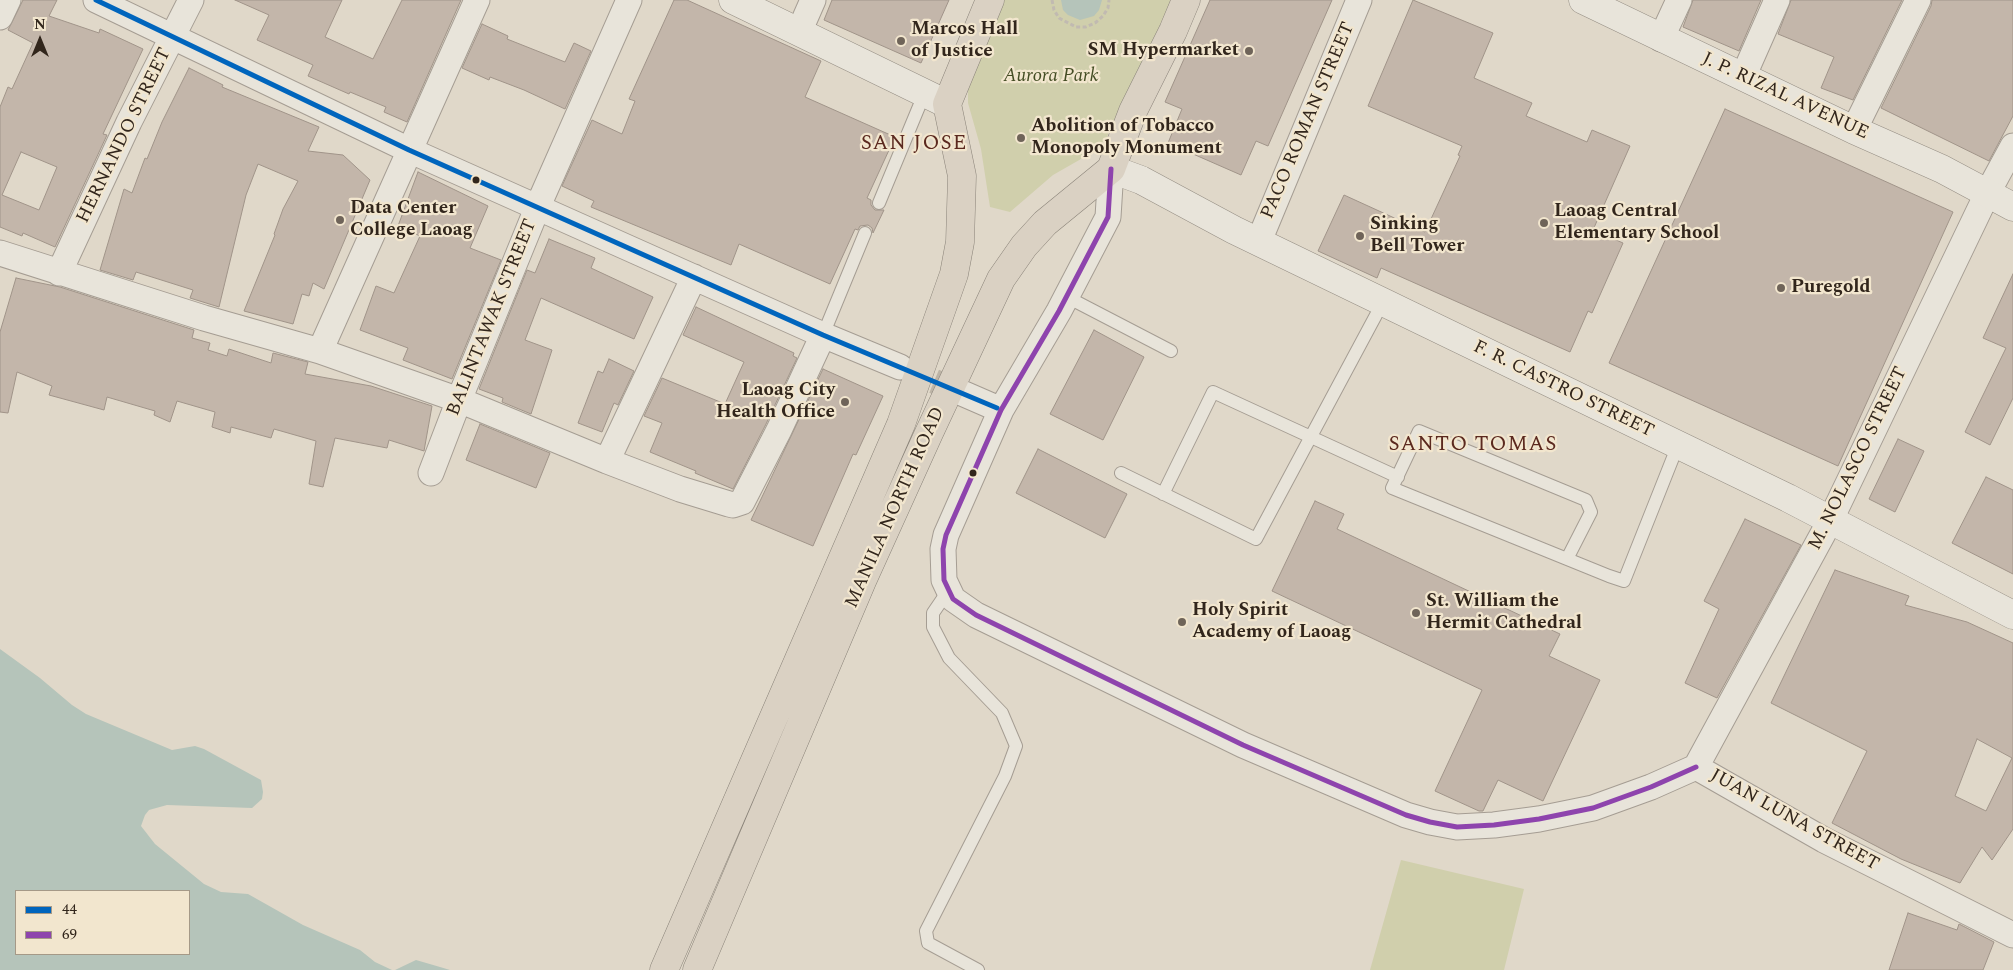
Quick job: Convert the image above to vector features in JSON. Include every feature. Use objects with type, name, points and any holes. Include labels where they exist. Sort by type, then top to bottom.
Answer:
[{"type":"highway","points":[[936,98],[990,0]]},
{"type":"highway","name":"MANILA NORTH ROAD","points":[[664,970],[850,576],[928,433],[1001,279],[1024,246],[1045,223],[1111,169],[1133,111],[1173,31],[1186,0]]},
{"type":"highway","name":"MANILA NORTH ROAD","points":[[697,970],[850,576],[954,274],[960,242],[962,176],[936,98]]},
{"type":"main road","points":[[734,0],[936,98]]},
{"type":"main road","name":"J. P. RIZAL AVENUE","points":[[1583,0],[1854,130],[1942,168],[2013,207]]},
{"type":"main road","name":"F. R. CASTRO STREET","points":[[1111,169],[1141,180],[1383,302],[1831,519],[2013,615]]},
{"type":"street","points":[[0,17],[8,0]]},
{"type":"street","points":[[96,0],[409,150],[538,206],[694,278],[900,367]]},
{"type":"street","name":"HERNANDO STREET","points":[[59,273],[129,122],[191,0]]},
{"type":"street","points":[[320,351],[477,0]]},
{"type":"street","name":"BALINTAWAK STREET","points":[[431,474],[538,206],[630,0]]},
{"type":"street","points":[[799,32],[813,0]]},
{"type":"street","name":"PACO ROMAN STREET","points":[[1259,241],[1359,0]]},
{"type":"street","points":[[1661,39],[1679,0]]},
{"type":"street","points":[[1742,77],[1777,0]]},
{"type":"street","points":[[1854,130],[1918,0]]},
{"type":"street","name":"M. NOLASCO STREET","points":[[1696,768],[1831,519],[2013,146]]},
{"type":"street","points":[[948,591],[944,580],[943,566],[943,549],[946,535],[1001,410],[1067,297],[1108,217],[1111,169]]},
{"type":"street","points":[[0,253],[204,318],[320,351],[459,400],[680,489],[733,505],[742,502],[779,430],[823,335]]},
{"type":"street","points":[[607,461],[694,278]]},
{"type":"street","points":[[954,390],[1001,410]]},
{"type":"street","name":"JUAN LUNA STREET","points":[[948,591],[953,599],[976,615],[1243,744],[1406,815],[1457,827],[1494,825],[1539,819],[1594,808],[1652,787],[1696,768],[1824,840],[2013,935]]},
{"type":"lane","points":[[879,203],[936,98]]},
{"type":"lane","points":[[823,335],[865,233]]},
{"type":"lane","points":[[1067,297],[1171,350]]},
{"type":"lane","points":[[1121,474],[1256,539],[1383,302]]},
{"type":"lane","points":[[1163,494],[1213,392],[1398,477]]},
{"type":"lane","points":[[1568,559],[1591,512],[1586,500],[1419,431],[1392,488],[1568,559],[1624,581],[1678,446]]},
{"type":"lane","points":[[948,591],[933,613],[933,628],[949,658],[1002,713],[1016,746],[1006,776],[926,931],[928,943],[978,970]]},
{"type":"path","points":[[1052,0],[1054,10],[1059,18],[1076,27],[1086,27],[1095,23],[1108,8],[1109,0]]},
{"type":"green space","name":"Aurora Park","points":[[1001,0],[1172,0],[1106,139],[1088,155],[1053,175],[1010,212],[990,207],[981,149],[968,103],[968,79]]},
{"type":"green space","points":[[1401,860],[1524,889],[1504,970],[1370,970]]},
{"type":"shaded area","points":[[1061,0],[1102,0],[1099,10],[1094,16],[1080,20],[1068,15],[1063,10]]},
{"type":"shaded area","points":[[0,649],[86,714],[172,750],[195,746],[204,749],[261,780],[262,799],[252,808],[167,805],[149,810],[141,826],[155,844],[204,884],[221,892],[248,894],[303,925],[360,950],[375,962],[392,970],[0,970]]},
{"type":"shaded area","points":[[416,960],[440,967],[450,970],[395,970]]},
{"type":"building","points":[[23,0],[57,0],[49,16],[99,33],[100,29],[143,49],[103,134],[107,135],[55,247],[23,233],[22,236],[0,227],[0,107],[8,87],[12,89],[33,43],[8,30]],"holes":[[[21,152],[57,167],[39,210],[2,195]]]},
{"type":"building","points":[[235,0],[342,0],[325,37],[373,59],[402,0],[461,0],[407,122],[384,112],[386,107],[350,92],[349,94],[308,76],[313,65],[257,40],[269,15]]},
{"type":"building","points":[[674,0],[687,0],[821,61],[805,97],[895,137],[867,198],[871,200],[871,205],[875,210],[884,210],[873,233],[872,228],[868,225],[860,226],[858,230],[855,229],[830,284],[739,244],[731,265],[591,207],[594,201],[562,186],[592,120],[622,134],[635,101],[629,99]]},
{"type":"building","name":"Marcos Hall of Justice","points":[[832,0],[949,0],[921,63],[824,20]]},
{"type":"building","name":"SM Hypermarket","points":[[1210,0],[1332,0],[1268,146],[1256,141],[1241,175],[1168,143],[1182,109],[1165,102]]},
{"type":"building","points":[[1413,0],[1493,33],[1474,78],[1532,103],[1526,116],[1587,142],[1592,130],[1630,146],[1593,230],[1623,243],[1592,313],[1588,311],[1570,352],[1381,268],[1377,278],[1318,251],[1344,195],[1425,232],[1460,156],[1458,155],[1462,146],[1368,106]]},
{"type":"building","points":[[1693,0],[1761,0],[1739,51],[1683,27]]},
{"type":"building","points":[[1791,0],[1902,0],[1853,100],[1821,88],[1834,57],[1778,34]]},
{"type":"building","points":[[1932,0],[2013,0],[2013,116],[1989,161],[1881,108],[1931,6]]},
{"type":"building","points":[[482,24],[508,36],[507,39],[565,62],[574,43],[591,51],[565,109],[524,90],[490,77],[489,80],[462,68]]},
{"type":"building","points":[[189,68],[223,85],[222,87],[319,127],[308,151],[343,155],[370,180],[324,289],[313,283],[309,296],[302,294],[293,324],[244,311],[275,235],[283,209],[298,181],[258,164],[246,195],[219,307],[190,298],[193,290],[136,272],[133,280],[100,270],[124,189],[132,193],[145,158],[147,159],[162,122]]},
{"type":"building","name":"Puregold","points":[[1725,109],[1953,212],[1838,466],[1609,363]]},
{"type":"building","points":[[418,172],[488,206],[470,248],[501,260],[452,379],[403,360],[408,348],[360,330],[376,286],[394,293],[420,236],[398,226]]},
{"type":"building","points":[[549,239],[595,258],[591,268],[653,297],[634,339],[541,298],[525,340],[552,350],[531,414],[502,402],[503,398],[479,389],[527,270],[535,273]]},
{"type":"building","points":[[2013,274],[2013,398],[1990,445],[1965,432],[2006,348],[1983,338]]},
{"type":"building","points":[[16,278],[60,287],[194,330],[192,338],[210,343],[208,350],[227,356],[229,349],[271,363],[273,353],[308,362],[305,374],[371,386],[432,406],[424,451],[389,440],[387,448],[335,438],[323,487],[309,484],[316,441],[274,429],[271,438],[231,427],[230,433],[212,427],[215,412],[177,401],[170,422],[154,415],[155,411],[107,397],[104,410],[49,395],[52,386],[17,372],[8,413],[0,412],[0,332]]},
{"type":"building","points":[[696,307],[794,353],[793,356],[797,358],[733,489],[650,452],[662,423],[644,416],[662,378],[725,404],[744,362],[683,335]]},
{"type":"building","points":[[1094,330],[1144,357],[1103,440],[1050,414]]},
{"type":"building","points":[[609,359],[634,371],[618,405],[614,403],[602,432],[578,423],[598,371],[603,373]]},
{"type":"building","points":[[823,369],[883,396],[856,455],[853,454],[813,546],[751,520]]},
{"type":"building","points":[[480,424],[550,453],[536,488],[466,460]]},
{"type":"building","points":[[1898,439],[1924,451],[1895,512],[1869,499]]},
{"type":"building","points":[[1038,449],[1127,494],[1105,538],[1016,493]]},
{"type":"building","points":[[1986,477],[2013,490],[2013,574],[1952,543]]},
{"type":"building","name":"St. William the Hermit Cathedral","points":[[1315,501],[1344,514],[1337,529],[1560,634],[1549,656],[1600,680],[1543,801],[1498,780],[1483,811],[1479,811],[1435,791],[1482,690],[1272,591]]},
{"type":"building","points":[[1745,519],[1801,545],[1717,698],[1685,683],[1719,609],[1704,601]]},
{"type":"building","points":[[1835,570],[1909,596],[1905,605],[1967,622],[2013,643],[2013,829],[1992,860],[1982,847],[1960,883],[1901,859],[1832,823],[1867,751],[1771,703]],"holes":[[[1977,739],[2012,758],[1986,811],[1955,796]]]},
{"type":"building","points":[[1908,913],[1957,930],[1959,924],[1994,942],[1983,970],[1889,970]]},
{"type":"tunnel","points":[[900,367],[955,390]]},
{"type":"transit line","name":"44","points":[[96,0],[409,150],[823,335],[997,408]]},
{"type":"transit line","name":"69","points":[[1111,169],[1108,217],[1059,311],[1001,410],[946,535],[943,549],[944,580],[953,599],[976,615],[1243,745],[1406,815],[1430,822],[1457,827],[1494,825],[1539,819],[1593,808],[1651,787],[1696,767]]},
{"type":"place","name":"Marcos Hall of Justice","points":[[901,41]]},
{"type":"place","name":"SM Hypermarket","points":[[1249,51]]},
{"type":"place","name":"Abolition of Tobacco Monopoly Monument","points":[[1021,138]]},
{"type":"place","name":"Data Center College Laoag","points":[[340,220]]},
{"type":"place","name":"Laoag Central Elementary School","points":[[1544,223]]},
{"type":"place","name":"Sinking Bell Tower","points":[[1360,236]]},
{"type":"place","name":"Puregold","points":[[1781,288]]},
{"type":"place","name":"Laoag City Health Office","points":[[845,402]]},
{"type":"place","name":"St. William the Hermit Cathedral","points":[[1416,613]]},
{"type":"place","name":"Holy Spirit Academy of Laoag","points":[[1182,622]]},
{"type":"district","name":"SAN JOSE","points":[[914,145]]},
{"type":"district","name":"SANTO TOMAS","points":[[1473,446]]}]
